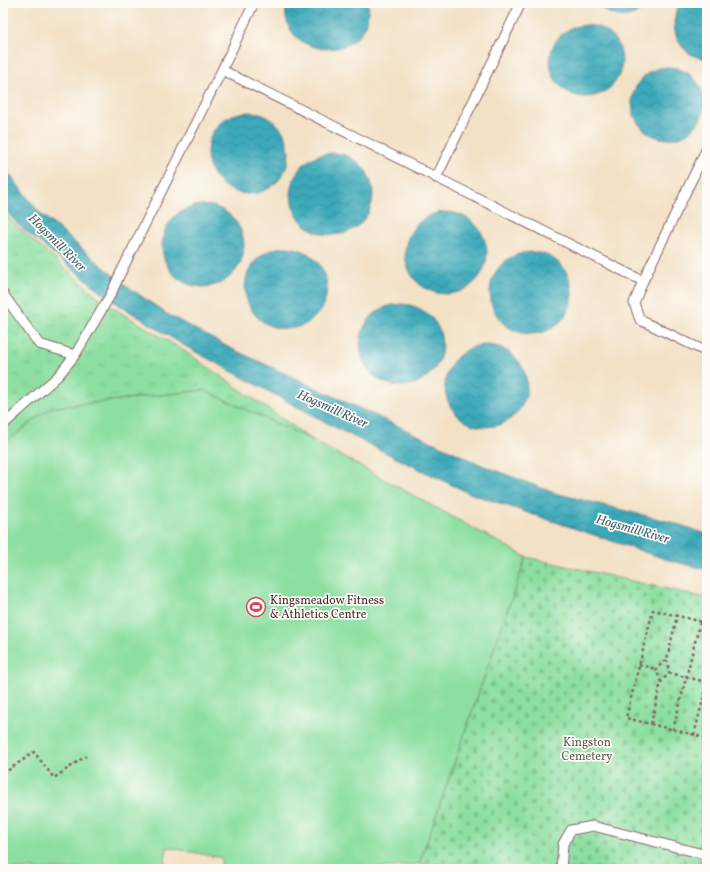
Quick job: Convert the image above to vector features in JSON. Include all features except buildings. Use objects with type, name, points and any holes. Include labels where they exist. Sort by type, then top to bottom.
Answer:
[{"type":"lane","points":[[3,425],[58,376],[75,355],[111,294],[254,3]]},
{"type":"lane","points":[[436,178],[521,3]]},
{"type":"lane","points":[[222,70],[643,281]]},
{"type":"lane","points":[[707,148],[643,281],[634,303],[640,320],[707,352]]},
{"type":"lane","points":[[3,294],[39,344],[75,355]]},
{"type":"lane","points":[[561,869],[563,844],[571,830],[593,826],[707,855]]},
{"type":"path","points":[[707,623],[652,610],[626,718],[707,738]]},
{"type":"path","points":[[651,724],[661,682],[669,673],[667,659],[677,616]]},
{"type":"path","points":[[673,730],[700,622]]},
{"type":"path","points":[[656,669],[667,659]]},
{"type":"path","points":[[639,666],[656,669]]},
{"type":"path","points":[[656,669],[661,682]]},
{"type":"path","points":[[669,673],[707,683],[694,735]]},
{"type":"path","points":[[3,774],[34,752],[54,778],[86,756]]},
{"type":"path","points":[[75,764],[78,768]]},
{"type":"green space","points":[[3,211],[13,223],[105,303],[183,350],[314,441],[203,390],[50,408],[3,444]]},
{"type":"green space","name":"Kingsmeadow Fitness & Athletics Centre","points":[[204,390],[314,441],[526,557],[419,864],[372,869],[220,869],[222,858],[167,847],[164,869],[3,869],[3,444],[50,408]]},
{"type":"green space","name":"Kingston Cemetery","points":[[526,557],[707,598],[707,869],[452,869],[452,865],[419,864]]},
{"type":"water","points":[[286,3],[368,3],[366,24],[356,38],[342,46],[326,49],[310,45],[296,36],[287,22]]},
{"type":"water","points":[[595,3],[651,3],[638,13],[623,16],[609,13]]},
{"type":"water","points":[[680,3],[707,3],[707,59],[697,57],[689,53],[677,39],[674,21]]},
{"type":"water","points":[[586,25],[606,31],[616,41],[622,61],[616,81],[606,91],[586,97],[566,91],[556,81],[550,61],[556,41],[566,31]]},
{"type":"water","points":[[668,67],[688,73],[698,83],[704,103],[698,123],[688,133],[668,139],[648,133],[638,123],[632,103],[638,83],[648,73]]},
{"type":"water","points":[[240,112],[256,112],[271,119],[282,130],[289,145],[289,161],[286,169],[277,182],[264,191],[256,194],[240,194],[225,187],[214,176],[207,161],[207,145],[214,130],[225,119]]},
{"type":"water","points":[[324,153],[340,153],[355,160],[366,171],[373,186],[373,202],[370,210],[361,223],[348,232],[340,235],[324,235],[309,228],[298,217],[291,202],[291,186],[298,171],[309,160]]},
{"type":"water","name":"Hogsmill River","points":[[3,166],[39,212],[120,281],[167,314],[228,347],[484,466],[555,493],[671,522],[707,534],[707,570],[665,559],[469,493],[340,430],[183,345],[110,299],[18,225],[3,207]]},
{"type":"water","points":[[195,205],[211,205],[226,212],[237,223],[244,238],[244,254],[241,262],[232,275],[219,284],[211,287],[195,287],[180,280],[169,269],[162,254],[162,238],[169,223],[180,212]]},
{"type":"water","points":[[438,212],[454,212],[469,219],[480,230],[487,245],[487,261],[484,269],[475,282],[462,291],[454,294],[438,294],[423,287],[412,276],[405,261],[405,245],[412,230],[423,219]]},
{"type":"water","points":[[278,247],[294,247],[309,254],[320,265],[327,280],[327,296],[324,304],[315,317],[302,326],[294,329],[278,329],[263,322],[252,311],[245,296],[245,280],[252,265],[263,254]]},
{"type":"water","points":[[523,252],[539,252],[554,259],[565,270],[572,285],[572,301],[569,309],[560,322],[547,331],[539,334],[523,334],[508,327],[497,316],[490,301],[490,285],[497,270],[508,259]]},
{"type":"water","points":[[393,304],[409,304],[424,311],[435,322],[442,337],[442,353],[439,361],[430,374],[417,383],[409,386],[393,386],[378,379],[367,368],[360,353],[360,337],[367,322],[378,311]]},
{"type":"water","points":[[478,345],[494,345],[509,352],[520,363],[527,378],[527,394],[524,402],[515,415],[502,424],[494,427],[478,427],[463,420],[452,409],[445,394],[445,378],[452,363],[463,352]]},
{"type":"place","name":"Kingsmeadow Fitness & Athletics Centre","points":[[256,607]]}]
